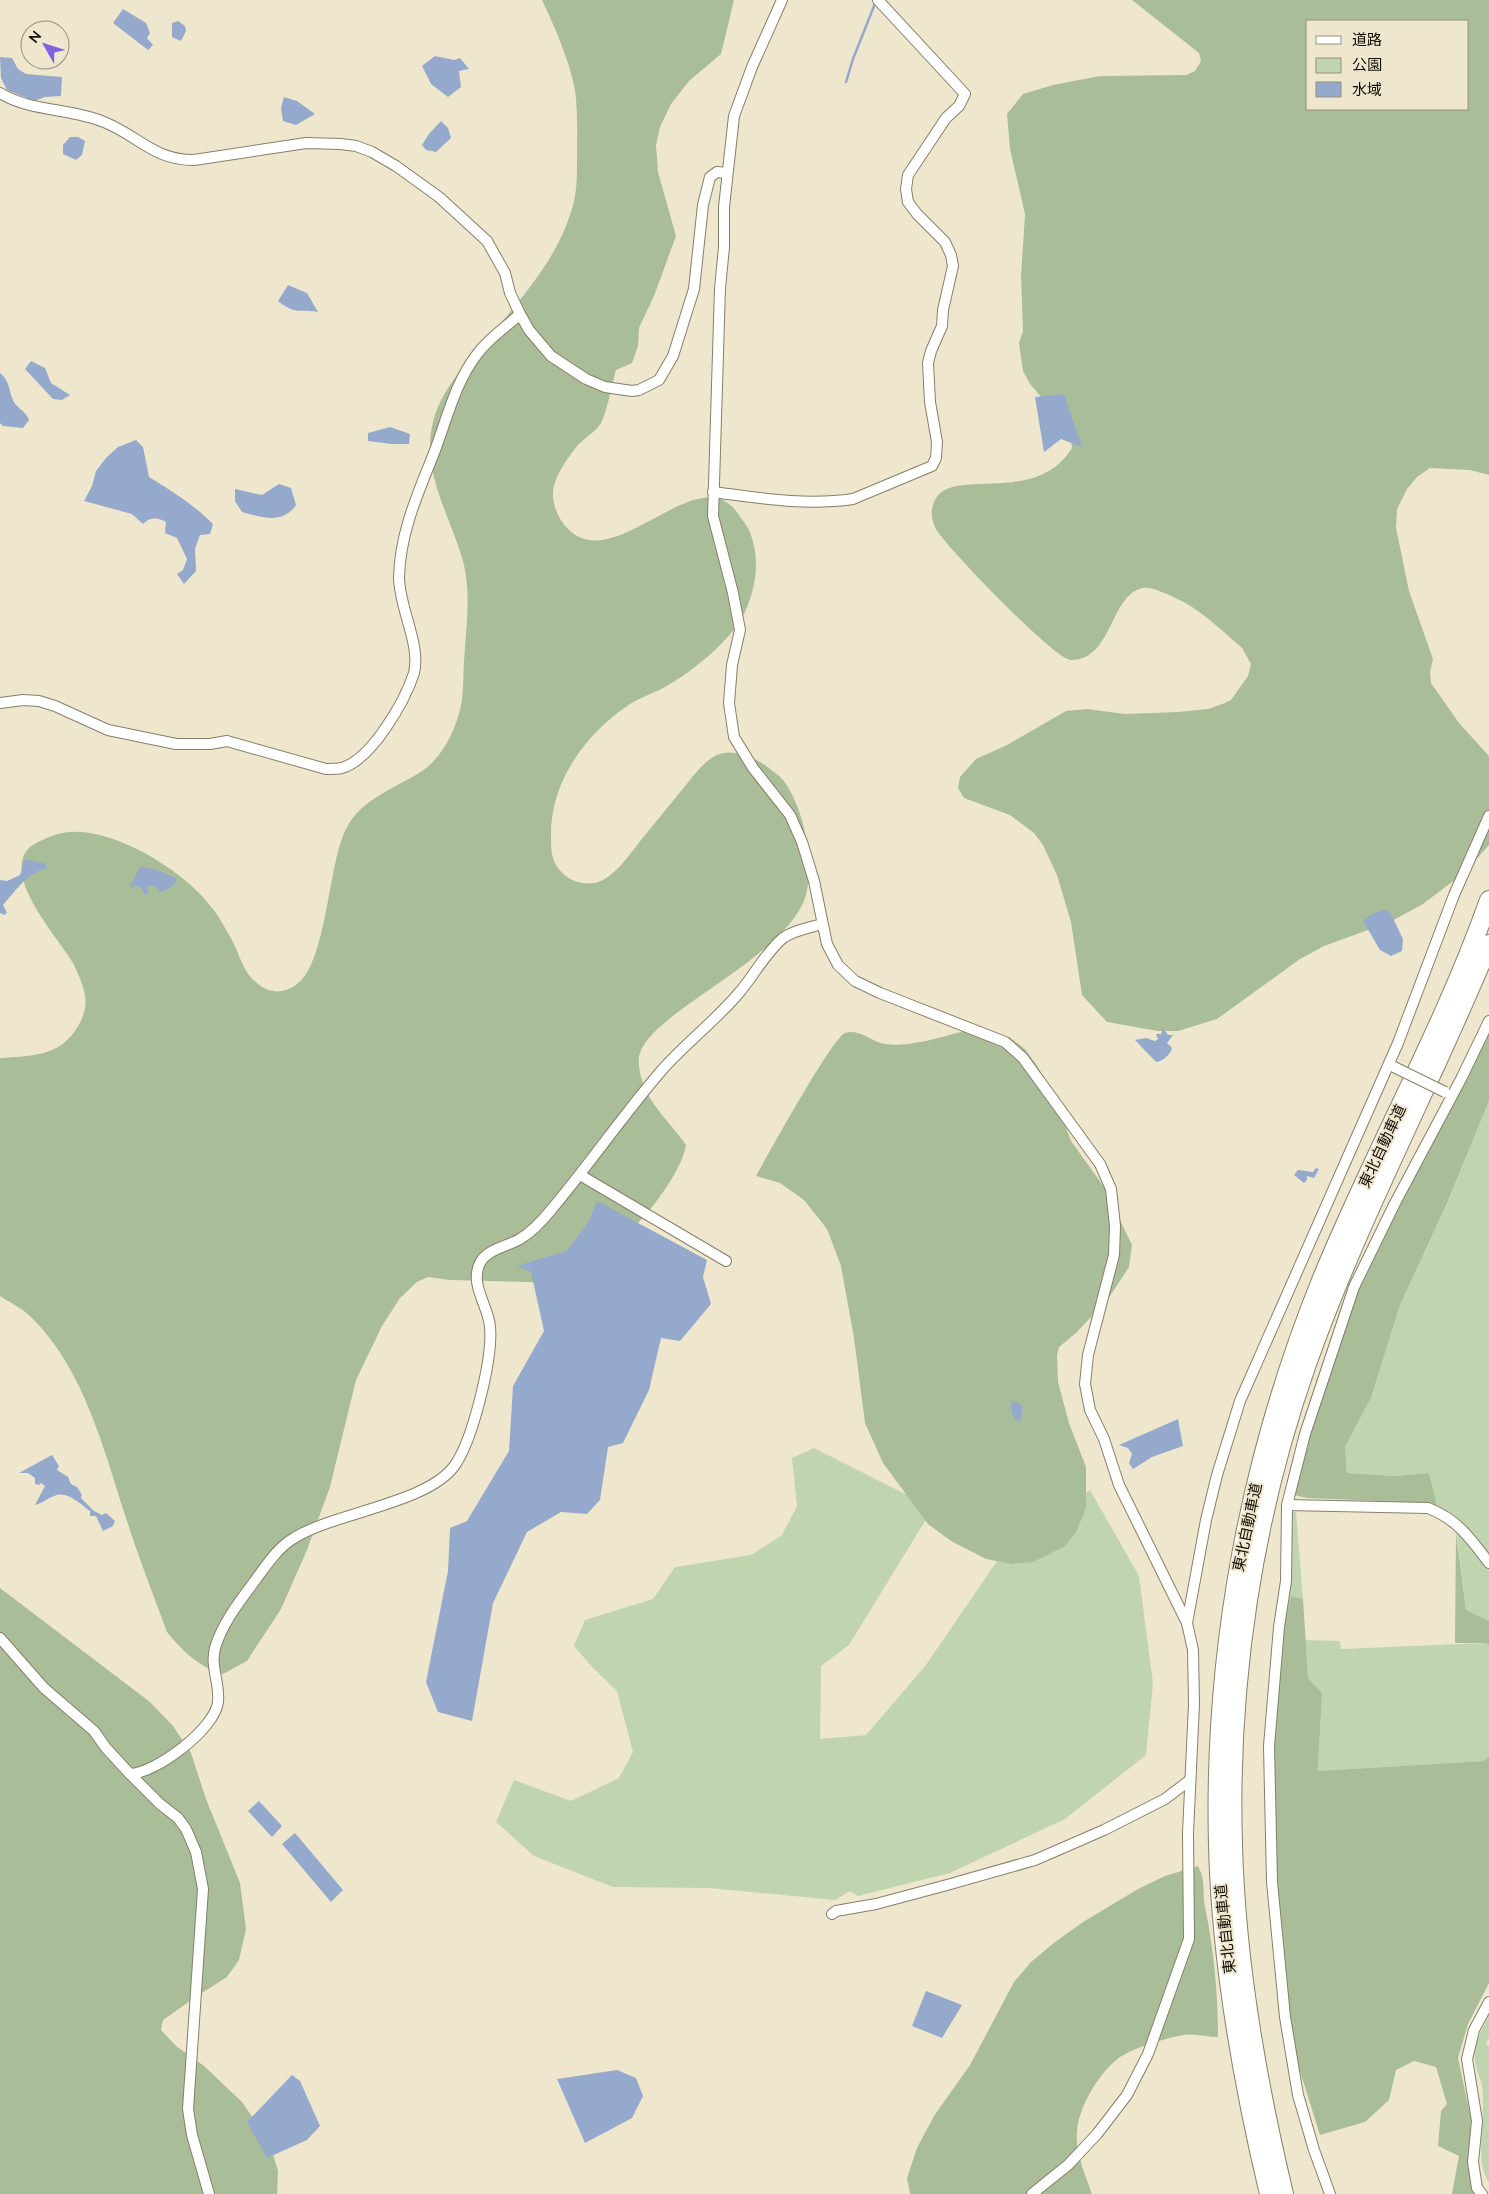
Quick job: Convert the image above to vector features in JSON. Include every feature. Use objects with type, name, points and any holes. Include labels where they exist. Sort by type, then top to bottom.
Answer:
[{"type":"highway","name":"東北自動車道","points":[[1269,2194],[1246,2085],[1233,2002],[1223,1925],[1218,1848],[1218,1779],[1223,1683],[1235,1583],[1257,1475],[1296,1350],[1322,1278],[1443,1014],[1489,900]]},
{"type":"highway","name":"東北自動車道","points":[[1284,2194],[1260,2082],[1238,1922],[1233,1846],[1233,1778],[1238,1684],[1251,1584],[1272,1479],[1310,1356],[1337,1284],[1381,1184],[1458,1020],[1489,944]]},
{"type":"street","points":[[782,0],[752,67],[734,116],[724,207],[713,516],[733,592],[740,630],[732,665],[729,703],[734,737],[754,768],[790,816],[802,842],[814,881],[826,944],[838,965],[855,981],[880,993],[1004,1042],[1023,1058],[1100,1164],[1111,1188],[1115,1226],[1114,1255],[1088,1355],[1084,1384],[1090,1410],[1104,1439],[1119,1484],[1187,1623],[1193,1650],[1194,1704],[1188,1833],[1189,1939],[1148,2054],[1127,2095],[1098,2134],[1068,2165],[1032,2194]]},
{"type":"street","points":[[713,492],[784,502],[853,499],[932,466],[935,463],[937,442],[930,402],[928,363],[942,326],[943,310],[953,266],[951,255],[945,242],[916,214],[908,202],[906,189],[908,175],[946,118],[958,106],[965,94],[881,3]]},
{"type":"street","points":[[0,93],[29,105],[103,121],[162,156],[182,160],[194,160],[306,143],[356,146],[372,152],[396,166],[439,197],[487,241],[505,273],[510,293],[520,314],[529,330],[551,356],[586,379],[605,387],[632,391],[639,390],[659,380],[673,356],[694,289],[703,205],[710,177],[717,172],[727,173]]},
{"type":"street","points":[[0,703],[22,700],[39,701],[56,706],[108,730],[176,744],[227,742],[326,768],[343,768],[354,761],[373,744],[387,725],[416,666],[414,647],[400,591],[400,557],[422,480],[453,398],[469,366],[484,347],[520,314]]},
{"type":"street","points":[[1187,1623],[1206,1520],[1217,1475],[1240,1402],[1390,1067],[1454,895],[1489,816]]},
{"type":"street","points":[[130,1774],[144,1772],[152,1768],[182,1747],[208,1723],[216,1711],[218,1700],[213,1664],[218,1641],[229,1618],[246,1593],[269,1561],[285,1544],[320,1526],[426,1488],[445,1477],[454,1468],[463,1452],[474,1421],[490,1345],[490,1326],[479,1286],[480,1263],[490,1253],[523,1237],[549,1213],[662,1071],[737,996],[778,943],[792,932],[822,924]]},
{"type":"street","points":[[1330,2194],[1314,2150],[1298,2095],[1285,2017],[1272,1882],[1269,1746],[1279,1627],[1286,1581],[1287,1504],[1305,1434],[1354,1287],[1447,1095],[1489,1021]]},
{"type":"street","points":[[1390,1067],[1447,1095]]},
{"type":"street","points":[[580,1175],[726,1261]]},
{"type":"street","points":[[1287,1504],[1428,1508],[1441,1513],[1458,1524],[1472,1539],[1489,1563]]},
{"type":"street","points":[[0,1638],[44,1688],[94,1731],[106,1748],[130,1774],[160,1804],[178,1818],[191,1839],[200,1869],[203,1890],[202,1916],[198,1928],[199,1965],[188,2109],[192,2135],[209,2194]]},
{"type":"street","points":[[832,1914],[836,1911],[876,1904],[938,1888],[1035,1860],[1104,1830],[1165,1799],[1190,1780]]},
{"type":"street","points":[[1482,2194],[1477,2188],[1473,2162],[1477,2121],[1466,2059],[1474,2030],[1489,2002]]},
{"type":"green space","points":[[542,0],[734,0],[721,54],[689,81],[671,104],[660,127],[656,145],[658,172],[676,236],[654,296],[639,328],[638,346],[632,363],[616,370],[601,423],[578,445],[566,462],[558,475],[553,499],[559,517],[568,529],[587,540],[609,538],[633,530],[680,505],[702,498],[722,500],[739,515],[749,530],[754,545],[756,564],[756,574],[749,603],[739,623],[721,644],[676,681],[630,704],[614,716],[599,729],[574,760],[564,777],[557,795],[551,834],[553,857],[557,867],[574,881],[589,883],[603,880],[624,862],[705,763],[715,756],[732,752],[755,759],[765,765],[783,780],[793,796],[806,835],[809,854],[807,890],[804,901],[794,918],[780,934],[743,966],[668,1020],[643,1046],[639,1062],[645,1089],[655,1106],[686,1145],[678,1167],[664,1192],[637,1224],[566,1283],[449,1280],[428,1277],[417,1282],[400,1298],[382,1326],[356,1380],[330,1487],[307,1550],[281,1609],[247,1661],[223,1674],[206,1667],[192,1658],[167,1632],[101,1440],[80,1388],[67,1363],[34,1320],[0,1296],[0,1058],[22,1057],[43,1053],[62,1045],[77,1028],[84,1013],[85,1003],[85,993],[73,963],[44,922],[26,889],[22,873],[23,859],[30,847],[46,838],[62,833],[81,832],[102,835],[145,853],[185,880],[213,909],[253,979],[262,987],[272,991],[287,990],[297,984],[306,974],[314,958],[338,851],[349,824],[357,813],[376,797],[422,771],[436,758],[448,742],[459,714],[462,700],[467,589],[464,565],[459,547],[434,477],[430,441],[433,422],[444,394],[453,381],[523,296],[551,256],[565,227],[576,193],[577,107],[575,90],[557,33]]},
{"type":"green space","points":[[1132,0],[1489,0],[1489,475],[1470,470],[1430,468],[1417,477],[1407,489],[1397,509],[1396,528],[1409,591],[1433,659],[1430,672],[1431,683],[1459,723],[1489,756],[1489,845],[1465,872],[1423,904],[1390,922],[1324,946],[1300,959],[1217,1019],[1178,1031],[1158,1031],[1107,1022],[1082,995],[1071,922],[1057,875],[1043,845],[1034,833],[1010,815],[964,798],[958,788],[960,777],[976,759],[1007,745],[1066,711],[1087,709],[1125,714],[1178,712],[1208,709],[1225,703],[1231,700],[1248,676],[1251,664],[1242,648],[1196,610],[1169,595],[1146,588],[1132,593],[1124,602],[1104,639],[1095,650],[1085,657],[1071,660],[1061,655],[1024,623],[959,557],[936,529],[932,518],[932,511],[933,503],[944,490],[959,486],[1017,481],[1038,476],[1056,466],[1072,448],[1071,440],[1030,384],[1023,371],[1019,343],[1023,331],[1021,277],[1025,214],[1010,149],[1007,114],[1023,94],[1053,85],[1100,76],[1186,75],[1195,71],[1201,61],[1199,53]]},
{"type":"green space","points":[[1489,1028],[1489,1101],[1446,1206],[1400,1305],[1371,1398],[1345,1447],[1347,1473],[1394,1476],[1429,1473],[1437,1506],[1403,1502],[1307,1498],[1294,1495],[1308,1433],[1356,1289]]},
{"type":"green space","points":[[975,1029],[1009,1037],[1025,1049],[1038,1067],[1057,1104],[1071,1141],[1104,1187],[1132,1245],[1129,1267],[1108,1299],[1076,1333],[1059,1347],[1057,1355],[1058,1382],[1069,1423],[1086,1467],[1086,1508],[1076,1532],[1065,1546],[1033,1562],[1011,1564],[986,1559],[951,1541],[928,1524],[883,1463],[865,1423],[854,1338],[841,1266],[827,1229],[804,1200],[780,1183],[756,1176],[827,1054],[845,1033],[855,1032],[880,1043],[896,1045],[919,1042]]},
{"type":"green space","points":[[1489,1101],[1489,1554],[1474,1534],[1437,1506],[1429,1473],[1394,1476],[1347,1473],[1345,1447],[1371,1398],[1400,1305],[1446,1207]]},
{"type":"green space","points":[[814,1448],[933,1508],[849,1645],[821,1666],[820,1739],[866,1735],[926,1665],[1010,1542],[1090,1490],[1139,1576],[1153,1683],[1146,1755],[1065,1819],[950,1873],[858,1896],[850,1891],[835,1900],[708,1888],[613,1887],[534,1856],[496,1822],[514,1780],[571,1801],[619,1778],[633,1752],[617,1691],[574,1646],[585,1620],[653,1599],[675,1567],[751,1555],[782,1535],[797,1506],[792,1458]]},
{"type":"green space","points":[[1289,1512],[1296,1512],[1303,1599],[1291,1596],[1281,1637]]},
{"type":"green space","points":[[1456,1526],[1489,1569],[1489,1621],[1466,1610]]},
{"type":"green space","points":[[1456,1532],[1466,1610],[1489,1621],[1489,1645],[1485,1643],[1455,1643]]},
{"type":"green space","points":[[0,1588],[150,1702],[173,1726],[191,1753],[206,1799],[240,1883],[246,1929],[239,1960],[227,1977],[163,2020],[161,2030],[176,2046],[204,2066],[242,2102],[269,2141],[278,2171],[277,2194],[0,2194]]},
{"type":"green space","points":[[1291,1596],[1303,1599],[1308,1678],[1322,1693],[1318,1771],[1483,1761],[1489,1757],[1489,1983],[1468,2024],[1458,2058],[1471,2119],[1469,2160],[1478,2194],[1452,2194],[1459,2156],[1438,2146],[1441,2111],[1447,2104],[1436,2067],[1414,2061],[1396,2070],[1389,2100],[1365,2122],[1320,2135],[1299,2068],[1290,2015],[1277,1881],[1273,1750],[1281,1637]]},
{"type":"green space","points":[[1305,1640],[1340,1641],[1341,1649],[1485,1643],[1489,1645],[1489,1757],[1483,1761],[1318,1771],[1322,1693],[1308,1678]]},
{"type":"green space","points":[[1198,1866],[1203,1881],[1204,1902],[1213,1956],[1218,2037],[1187,2035],[1148,2045],[1121,2057],[1102,2075],[1085,2103],[1078,2122],[1077,2131],[1079,2155],[1092,2194],[910,2194],[907,2178],[917,2148],[934,2116],[970,2065],[1014,1982],[1031,1962],[1083,1922],[1138,1889],[1165,1876]]},
{"type":"green space","points":[[1489,2016],[1489,2038],[1486,2044],[1489,2047],[1489,2183],[1484,2173],[1482,2162],[1483,2098],[1475,2063],[1475,2049]]},
{"type":"water","points":[[123,9],[146,23],[150,33],[147,38],[153,45],[148,50],[113,23]]},
{"type":"water","points":[[178,21],[185,26],[186,31],[181,41],[172,37],[172,23]]},
{"type":"water","points":[[435,56],[454,60],[460,58],[469,69],[459,71],[461,87],[448,97],[431,84],[422,66]]},
{"type":"water","points":[[0,57],[12,58],[18,69],[26,74],[62,77],[61,96],[45,97],[34,101],[7,90],[1,78]]},
{"type":"water","points":[[284,97],[297,101],[315,114],[296,125],[283,121],[281,108]]},
{"type":"water","points":[[441,121],[448,128],[451,138],[436,152],[426,150],[422,145]]},
{"type":"water","points":[[70,137],[78,137],[85,141],[82,155],[76,160],[63,154],[63,145]]},
{"type":"water","points":[[288,285],[307,293],[318,312],[294,310],[278,301]]},
{"type":"water","points":[[31,361],[45,368],[51,383],[70,395],[62,400],[53,399],[25,369]]},
{"type":"water","points":[[0,373],[8,383],[14,402],[26,414],[29,420],[23,428],[3,426],[0,423]]},
{"type":"water","points":[[1064,394],[1082,447],[1061,439],[1044,452],[1035,397]]},
{"type":"water","points":[[390,427],[410,434],[409,444],[368,441],[368,433]]},
{"type":"water","points":[[136,440],[143,447],[149,477],[190,504],[213,524],[210,534],[200,535],[195,549],[196,571],[184,584],[177,574],[183,570],[187,559],[177,538],[165,533],[166,522],[154,518],[143,524],[132,514],[84,501],[92,486],[96,471],[106,458],[118,447]]},
{"type":"water","points":[[279,484],[291,488],[296,505],[285,515],[272,518],[242,512],[235,501],[235,489],[262,495]]},
{"type":"water","points":[[25,859],[46,864],[47,868],[27,878],[17,888],[3,905],[7,913],[4,915],[0,913],[0,880],[7,881],[20,875]]},
{"type":"water","points":[[140,867],[167,874],[176,878],[177,882],[169,889],[160,892],[157,888],[149,885],[146,888],[149,893],[145,895],[142,889],[136,885],[132,888],[130,886]]},
{"type":"water","points":[[1384,910],[1390,912],[1403,939],[1402,951],[1391,956],[1380,950],[1363,921],[1372,914]]},
{"type":"water","points":[[1163,1028],[1168,1035],[1173,1035],[1167,1043],[1172,1048],[1166,1057],[1156,1062],[1135,1040],[1146,1038],[1155,1041],[1158,1039],[1156,1034],[1161,1034]]},
{"type":"water","points":[[1316,1168],[1319,1169],[1314,1178],[1307,1176],[1307,1180],[1304,1183],[1294,1175],[1298,1170],[1313,1172]]},
{"type":"water","points":[[597,1201],[707,1260],[703,1277],[711,1304],[680,1341],[661,1338],[649,1390],[623,1443],[608,1447],[600,1500],[587,1514],[561,1512],[527,1532],[493,1603],[472,1721],[438,1712],[426,1682],[448,1571],[450,1528],[467,1521],[509,1451],[513,1386],[544,1331],[531,1272],[517,1266],[566,1251],[588,1223]]},
{"type":"water","points":[[1014,1401],[1023,1406],[1020,1422],[1012,1414],[1011,1402]]},
{"type":"water","points":[[1178,1419],[1183,1446],[1152,1457],[1133,1469],[1129,1463],[1132,1454],[1128,1448],[1119,1445]]},
{"type":"water","points":[[52,1455],[59,1466],[57,1470],[68,1477],[71,1484],[77,1487],[82,1495],[81,1498],[94,1511],[102,1515],[106,1513],[115,1521],[113,1526],[103,1531],[96,1516],[90,1516],[90,1511],[66,1495],[57,1495],[35,1505],[45,1486],[41,1483],[39,1485],[35,1484],[35,1478],[28,1473],[19,1473]]},
{"type":"water","points":[[259,1801],[282,1826],[272,1837],[248,1811]]},
{"type":"water","points":[[295,1833],[343,1890],[331,1902],[282,1844]]},
{"type":"water","points":[[926,1991],[962,2005],[942,2038],[912,2026]]},
{"type":"water","points":[[617,2070],[636,2078],[643,2096],[632,2118],[585,2143],[557,2079]]},
{"type":"water","points":[[292,2075],[300,2081],[320,2126],[307,2140],[267,2158],[247,2122]]},
{"type":"waterway","points":[[846,82],[876,1]]}]
